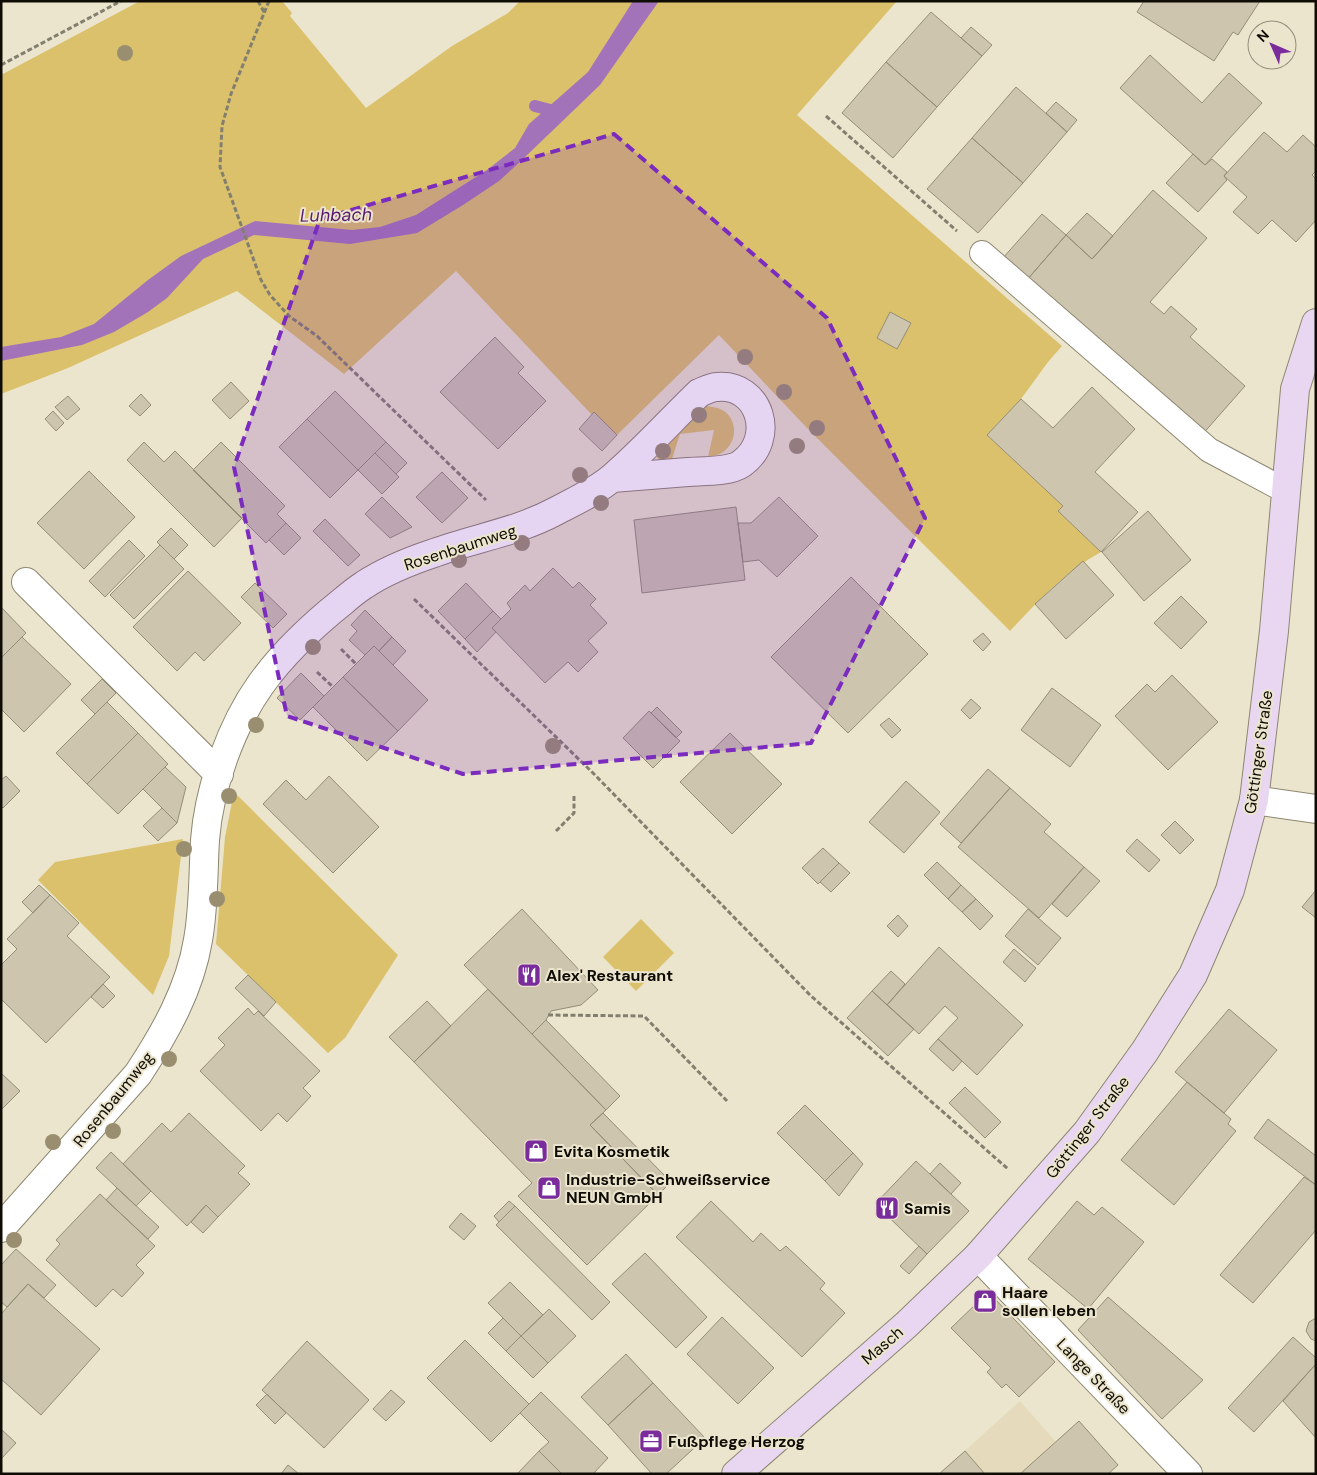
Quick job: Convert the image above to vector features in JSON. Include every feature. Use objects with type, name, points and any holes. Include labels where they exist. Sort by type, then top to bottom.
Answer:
[{"type":"street","name":"Göttinger Straße","points":[[1027,1200],[1087,1132],[1172,1011],[1193,975],[1230,890],[1254,800],[1274,632],[1295,389],[1316,323]]},
{"type":"street","name":"Rosenbaumweg","points":[[1,1228],[138,1074],[156,1047],[178,1006],[190,973],[198,940],[205,837],[211,800],[238,724],[260,685],[281,658],[305,634],[363,585],[387,572],[434,553],[502,534],[529,524],[555,512],[612,478],[699,393],[716,387],[735,389],[751,400],[760,416],[761,435],[754,452],[739,465],[721,469],[612,478]]},
{"type":"street","points":[[26,582],[219,774]]},
{"type":"street","points":[[1254,800],[1316,809]]},
{"type":"street","name":"Masch","points":[[736,1474],[906,1325],[978,1256],[1027,1200]]},
{"type":"street","name":"Lange Straße","points":[[978,1256],[1188,1474]]},
{"type":"lane","points":[[982,253],[1209,450],[1286,491]]},
{"type":"path","points":[[1,65],[121,1]]},
{"type":"path","points":[[258,1],[264,12]]},
{"type":"path","points":[[269,1],[231,94],[222,126],[220,167],[261,280],[270,295],[289,316],[317,336],[495,509],[502,534]]},
{"type":"path","points":[[826,116],[982,253]]},
{"type":"path","points":[[387,572],[594,774],[811,996],[1027,1200]]},
{"type":"path","points":[[556,831],[574,813],[574,794]]},
{"type":"path","points":[[548,1015],[644,1016],[727,1101]]},
{"type":"highlighted area","points":[[614,134],[827,318],[925,518],[811,743],[463,774],[287,716],[234,467],[320,219]]},
{"type":"shaded area","points":[[140,1],[282,1],[292,13],[290,16],[366,108],[452,46],[508,13],[520,1],[897,1],[797,115],[1062,346],[1021,399],[987,435],[1063,506],[1058,511],[1101,552],[1064,578],[1041,598],[1010,631],[807,428],[719,335],[617,435],[594,413],[592,415],[456,271],[344,374],[237,291],[68,368],[1,394],[1,75]]},
{"type":"shaded area","points":[[633,1],[659,1],[600,85],[499,181],[417,233],[350,244],[254,235],[203,259],[167,298],[148,312],[114,332],[82,345],[1,361],[1,347],[61,337],[94,324],[181,256],[255,221],[352,230],[380,227],[416,215],[487,170],[515,148],[529,124],[588,72]]},
{"type":"shaded area","points":[[707,406],[725,411],[733,422],[734,435],[728,447],[720,454],[708,457],[714,430],[680,434],[672,459],[659,460],[655,455],[696,411]]},
{"type":"shaded area","points":[[234,792],[398,955],[345,1038],[328,1053],[216,944],[225,837]]},
{"type":"shaded area","points":[[183,839],[169,956],[153,995],[38,880],[55,862]]},
{"type":"shaded area","points":[[641,919],[674,953],[636,991],[603,957]]},
{"type":"shaded area","points":[[1020,1401],[1056,1442],[1020,1474],[939,1474]]},
{"type":"building","points":[[1144,1],[1260,1],[1238,35],[1233,32],[1214,61],[1137,12]]},
{"type":"building","points":[[931,12],[982,56],[937,107],[886,62]]},
{"type":"building","points":[[971,27],[992,45],[982,56],[961,38]]},
{"type":"building","points":[[1150,55],[1202,103],[1229,73],[1262,103],[1205,165],[1120,88]]},
{"type":"building","points":[[886,62],[937,107],[893,158],[842,113]]},
{"type":"building","points":[[1016,87],[1067,132],[1023,183],[972,138]]},
{"type":"building","points":[[1056,102],[1077,120],[1067,132],[1046,113]]},
{"type":"building","points":[[1264,132],[1287,152],[1303,135],[1316,147],[1316,171],[1312,175],[1316,179],[1316,220],[1296,242],[1272,220],[1258,234],[1233,212],[1247,197],[1224,176]]},
{"type":"building","points":[[972,138],[1023,183],[978,233],[927,189]]},
{"type":"building","points":[[1193,154],[1205,165],[1212,159],[1227,172],[1224,176],[1227,180],[1198,212],[1166,183]]},
{"type":"building","points":[[1153,190],[1207,238],[1150,302],[1164,314],[1171,306],[1197,329],[1190,337],[1245,386],[1201,436],[1026,281],[1066,235],[1092,259]]},
{"type":"building","points":[[1087,213],[1113,236],[1092,259],[1066,235]]},
{"type":"building","points":[[1042,214],[1066,235],[1026,281],[1002,259]]},
{"type":"building","points":[[890,312],[911,323],[897,349],[877,338]]},
{"type":"building","points":[[495,337],[524,367],[518,373],[546,401],[498,449],[440,392]]},
{"type":"building","points":[[231,382],[249,401],[230,419],[212,400]]},
{"type":"building","points":[[1092,387],[1135,429],[1095,472],[1138,512],[1101,552],[1058,511],[1063,506],[987,435],[1021,399],[1053,428]]},
{"type":"building","points":[[335,391],[386,442],[358,470],[307,419]]},
{"type":"building","points":[[141,394],[151,405],[140,416],[129,406]]},
{"type":"building","points":[[68,396],[80,409],[67,420],[55,407]]},
{"type":"building","points":[[53,411],[64,423],[56,431],[45,419]]},
{"type":"building","points":[[594,412],[617,435],[602,451],[579,429]]},
{"type":"building","points":[[307,419],[358,470],[330,498],[279,447]]},
{"type":"building","points":[[144,442],[164,462],[175,451],[242,518],[214,547],[127,460]]},
{"type":"building","points":[[221,442],[285,506],[277,514],[286,523],[266,543],[193,470]]},
{"type":"building","points":[[386,442],[407,463],[396,474],[375,453]]},
{"type":"building","points":[[375,453],[399,477],[382,494],[358,470]]},
{"type":"building","points":[[89,471],[135,517],[84,569],[37,523]]},
{"type":"building","points":[[442,472],[468,498],[442,523],[416,497]]},
{"type":"building","points":[[382,497],[412,527],[390,538],[365,514]]},
{"type":"building","points":[[779,497],[818,536],[777,577],[759,560],[743,562],[738,523],[751,523]]},
{"type":"building","points":[[736,507],[745,580],[642,593],[634,520]]},
{"type":"building","points":[[1148,511],[1191,560],[1144,601],[1102,552]]},
{"type":"building","points":[[325,519],[360,555],[348,566],[313,531]]},
{"type":"building","points":[[286,523],[301,538],[284,555],[269,540]]},
{"type":"building","points":[[171,528],[188,545],[174,559],[157,542]]},
{"type":"building","points":[[129,540],[145,556],[105,597],[89,581]]},
{"type":"building","points":[[160,545],[184,569],[134,619],[110,595]]},
{"type":"building","points":[[1083,561],[1114,595],[1066,639],[1035,604]]},
{"type":"building","points":[[553,568],[573,588],[579,582],[596,599],[590,605],[607,623],[588,641],[598,652],[578,672],[568,662],[545,683],[492,628],[511,609],[507,603],[525,585],[530,591]]},
{"type":"building","points":[[188,571],[241,623],[204,661],[195,652],[177,671],[133,627]]},
{"type":"building","points":[[851,577],[928,654],[848,733],[771,657]]},
{"type":"building","points":[[255,583],[287,614],[273,628],[241,597]]},
{"type":"building","points":[[466,583],[493,611],[465,639],[438,611]]},
{"type":"building","points":[[1181,596],[1207,622],[1181,649],[1154,623]]},
{"type":"building","points":[[1,607],[26,633],[1,658]]},
{"type":"building","points":[[365,610],[392,637],[379,651],[374,646],[365,655],[349,640],[357,631],[351,625]]},
{"type":"building","points":[[493,611],[501,619],[492,628],[496,632],[477,652],[465,639]]},
{"type":"building","points":[[983,633],[991,642],[983,651],[973,641]]},
{"type":"building","points":[[22,637],[71,684],[24,732],[1,709],[1,658]]},
{"type":"building","points":[[392,637],[406,651],[393,665],[379,651]]},
{"type":"building","points":[[374,646],[428,700],[398,731],[343,677]]},
{"type":"building","points":[[301,673],[324,696],[300,720],[277,698]]},
{"type":"building","points":[[1172,675],[1218,722],[1168,770],[1115,716],[1147,684],[1155,692]]},
{"type":"building","points":[[343,677],[398,731],[367,761],[313,707]]},
{"type":"building","points":[[102,679],[116,693],[95,714],[81,700]]},
{"type":"building","points":[[1052,688],[1101,725],[1070,767],[1021,730]]},
{"type":"building","points":[[971,699],[981,708],[970,719],[961,710]]},
{"type":"building","points":[[107,702],[138,733],[87,784],[56,753]]},
{"type":"building","points":[[657,707],[682,732],[676,738],[651,713]]},
{"type":"building","points":[[649,711],[680,741],[653,768],[623,738]]},
{"type":"building","points":[[889,718],[901,730],[892,738],[880,725]]},
{"type":"building","points":[[138,733],[168,764],[118,814],[87,784]]},
{"type":"building","points":[[730,733],[782,784],[732,834],[680,782]]},
{"type":"building","points":[[165,767],[186,787],[177,823],[143,789]]},
{"type":"building","points":[[988,769],[1010,788],[961,843],[940,824]]},
{"type":"building","points":[[6,776],[20,791],[3,808],[1,806],[1,780]]},
{"type":"building","points":[[329,776],[379,827],[333,873],[263,804],[286,780],[306,800]]},
{"type":"building","points":[[906,781],[940,812],[904,853],[869,822]]},
{"type":"building","points":[[1010,788],[1051,824],[1044,832],[1084,867],[1039,918],[958,847]]},
{"type":"building","points":[[162,808],[177,823],[158,841],[143,826]]},
{"type":"building","points":[[1175,821],[1194,840],[1180,854],[1161,835]]},
{"type":"building","points":[[1137,839],[1160,860],[1149,872],[1126,851]]},
{"type":"building","points":[[823,848],[839,863],[818,884],[802,868]]},
{"type":"building","points":[[937,862],[961,885],[948,899],[924,875]]},
{"type":"building","points":[[839,863],[850,873],[831,892],[820,882]]},
{"type":"building","points":[[1084,867],[1100,881],[1067,917],[1052,904]]},
{"type":"building","points":[[39,885],[50,895],[33,913],[22,902]]},
{"type":"building","points":[[961,885],[976,899],[962,912],[948,899]]},
{"type":"building","points":[[1316,890],[1316,918],[1302,907]]},
{"type":"building","points":[[50,895],[79,923],[67,936],[110,977],[46,1043],[1,999],[1,965],[17,949],[7,939]]},
{"type":"building","points":[[976,899],[993,916],[980,930],[962,912]]},
{"type":"building","points":[[522,909],[598,990],[581,1005],[551,1011],[546,1020],[532,1034],[464,965]]},
{"type":"building","points":[[1028,909],[1061,938],[1038,965],[1005,936]]},
{"type":"building","points":[[898,915],[908,926],[898,937],[887,926]]},
{"type":"building","points":[[939,947],[1023,1025],[977,1075],[938,1039],[958,1018],[945,1006],[919,1034],[887,1005]]},
{"type":"building","points":[[1014,949],[1036,968],[1025,982],[1003,962]]},
{"type":"building","points":[[891,971],[905,984],[887,1005],[872,991]]},
{"type":"building","points":[[248,975],[276,1002],[264,1016],[235,988]]},
{"type":"building","points":[[103,984],[115,996],[103,1008],[91,997]]},
{"type":"building","points":[[488,989],[606,1110],[590,1125],[658,1195],[587,1265],[518,1196],[532,1183],[414,1062]]},
{"type":"building","points":[[872,991],[914,1029],[888,1056],[847,1018]]},
{"type":"building","points":[[427,1001],[451,1026],[414,1062],[389,1037]]},
{"type":"building","points":[[248,1008],[254,1015],[258,1011],[320,1071],[303,1088],[311,1096],[287,1122],[278,1113],[261,1131],[200,1071],[225,1045],[218,1038]]},
{"type":"building","points":[[1229,1009],[1277,1050],[1224,1113],[1175,1072]]},
{"type":"building","points":[[546,1020],[620,1096],[606,1110],[532,1034]]},
{"type":"building","points":[[938,1039],[962,1061],[953,1071],[929,1049]]},
{"type":"building","points":[[1,1073],[20,1091],[1,1110]]},
{"type":"building","points":[[1187,1082],[1231,1119],[1228,1124],[1236,1131],[1174,1205],[1121,1160]]},
{"type":"building","points":[[965,1087],[1001,1122],[985,1138],[949,1103]]},
{"type":"building","points":[[805,1105],[853,1153],[825,1181],[777,1133]]},
{"type":"building","points":[[189,1113],[245,1166],[238,1173],[250,1184],[218,1217],[206,1205],[187,1226],[123,1164],[162,1123],[171,1132]]},
{"type":"building","points":[[603,1113],[671,1182],[658,1195],[590,1125]]},
{"type":"building","points":[[1268,1119],[1316,1156],[1316,1185],[1254,1138]]},
{"type":"building","points":[[111,1152],[151,1191],[136,1206],[96,1168]]},
{"type":"building","points":[[853,1153],[863,1164],[839,1196],[825,1181]]},
{"type":"building","points":[[916,1161],[969,1211],[927,1254],[875,1204]]},
{"type":"building","points":[[940,1163],[961,1183],[951,1194],[930,1174]]},
{"type":"building","points":[[1304,1177],[1316,1185],[1316,1230],[1253,1303],[1220,1275]]},
{"type":"building","points":[[117,1188],[159,1227],[148,1239],[106,1200]]},
{"type":"building","points":[[100,1194],[155,1246],[136,1265],[144,1273],[122,1297],[113,1289],[96,1307],[46,1260],[60,1244],[56,1240]]},
{"type":"building","points":[[509,1201],[515,1206],[499,1222],[494,1216]]},
{"type":"building","points":[[711,1201],[753,1242],[761,1233],[780,1251],[786,1246],[825,1283],[820,1289],[845,1313],[802,1357],[676,1237]]},
{"type":"building","points":[[1077,1201],[1094,1215],[1102,1207],[1144,1242],[1088,1309],[1028,1259]]},
{"type":"building","points":[[206,1205],[218,1217],[203,1233],[191,1222]]},
{"type":"building","points":[[515,1206],[610,1302],[592,1320],[496,1225]]},
{"type":"building","points":[[461,1213],[476,1226],[464,1240],[449,1227]]},
{"type":"building","points":[[919,1246],[927,1254],[909,1274],[900,1266]]},
{"type":"building","points":[[16,1249],[56,1285],[44,1298],[28,1284],[7,1307],[1,1302],[1,1265]]},
{"type":"building","points":[[645,1253],[707,1317],[676,1348],[612,1284]]},
{"type":"building","points":[[510,1282],[543,1315],[521,1336],[488,1303]]},
{"type":"building","points":[[28,1284],[100,1349],[41,1415],[1,1379],[1,1314]]},
{"type":"building","points":[[1108,1297],[1203,1380],[1162,1419],[1078,1330]]},
{"type":"building","points":[[995,1299],[1055,1362],[1019,1397],[1006,1384],[1002,1388],[987,1372],[991,1368],[951,1328],[979,1301]]},
{"type":"building","points":[[549,1309],[576,1336],[548,1363],[521,1336]]},
{"type":"building","points":[[722,1317],[774,1368],[738,1404],[687,1354]]},
{"type":"building","points":[[503,1318],[521,1336],[506,1351],[488,1333]]},
{"type":"building","points":[[1316,1318],[1316,1341],[1311,1339],[1306,1331],[1309,1322]]},
{"type":"building","points":[[521,1336],[548,1363],[533,1378],[506,1351]]},
{"type":"building","points":[[1293,1337],[1316,1358],[1316,1364],[1254,1432],[1228,1408]]},
{"type":"building","points":[[465,1340],[529,1404],[491,1442],[427,1378]]},
{"type":"building","points":[[307,1341],[369,1400],[324,1448],[262,1390]]},
{"type":"building","points":[[626,1354],[653,1383],[608,1425],[581,1397]]},
{"type":"building","points":[[1316,1364],[1316,1438],[1283,1401]]},
{"type":"building","points":[[653,1383],[705,1438],[666,1474],[652,1474],[608,1425]]},
{"type":"building","points":[[391,1390],[405,1402],[386,1421],[373,1409]]},
{"type":"building","points":[[541,1392],[608,1458],[593,1474],[562,1474],[539,1451],[549,1442],[520,1413]]},
{"type":"building","points":[[267,1394],[286,1413],[275,1424],[256,1405]]},
{"type":"building","points":[[1079,1421],[1118,1465],[1108,1474],[1020,1474]]},
{"type":"building","points":[[1,1429],[16,1443],[1,1459]]},
{"type":"building","points":[[539,1451],[562,1474],[517,1474]]},
{"type":"building","points":[[965,1451],[985,1474],[939,1474]]},
{"type":"building","points":[[288,1465],[299,1474],[281,1474]]},
{"type":"waterway","points":[[535,106],[558,112]]},
{"type":"place","name":"Alex' Restaurant","points":[[529,975]]},
{"type":"place","name":"Evita Kosmetik","points":[[536,1151]]},
{"type":"place","name":"Industrie-Schweißservice NEUN GmbH","points":[[549,1188]]},
{"type":"place","name":"Samis","points":[[887,1208]]},
{"type":"place","name":"Haare sollen leben","points":[[985,1301]]},
{"type":"place","name":"Fußpflege Herzog","points":[[651,1441]]},
{"type":"water label","name":"Luhbach","points":[[336,215]]}]
